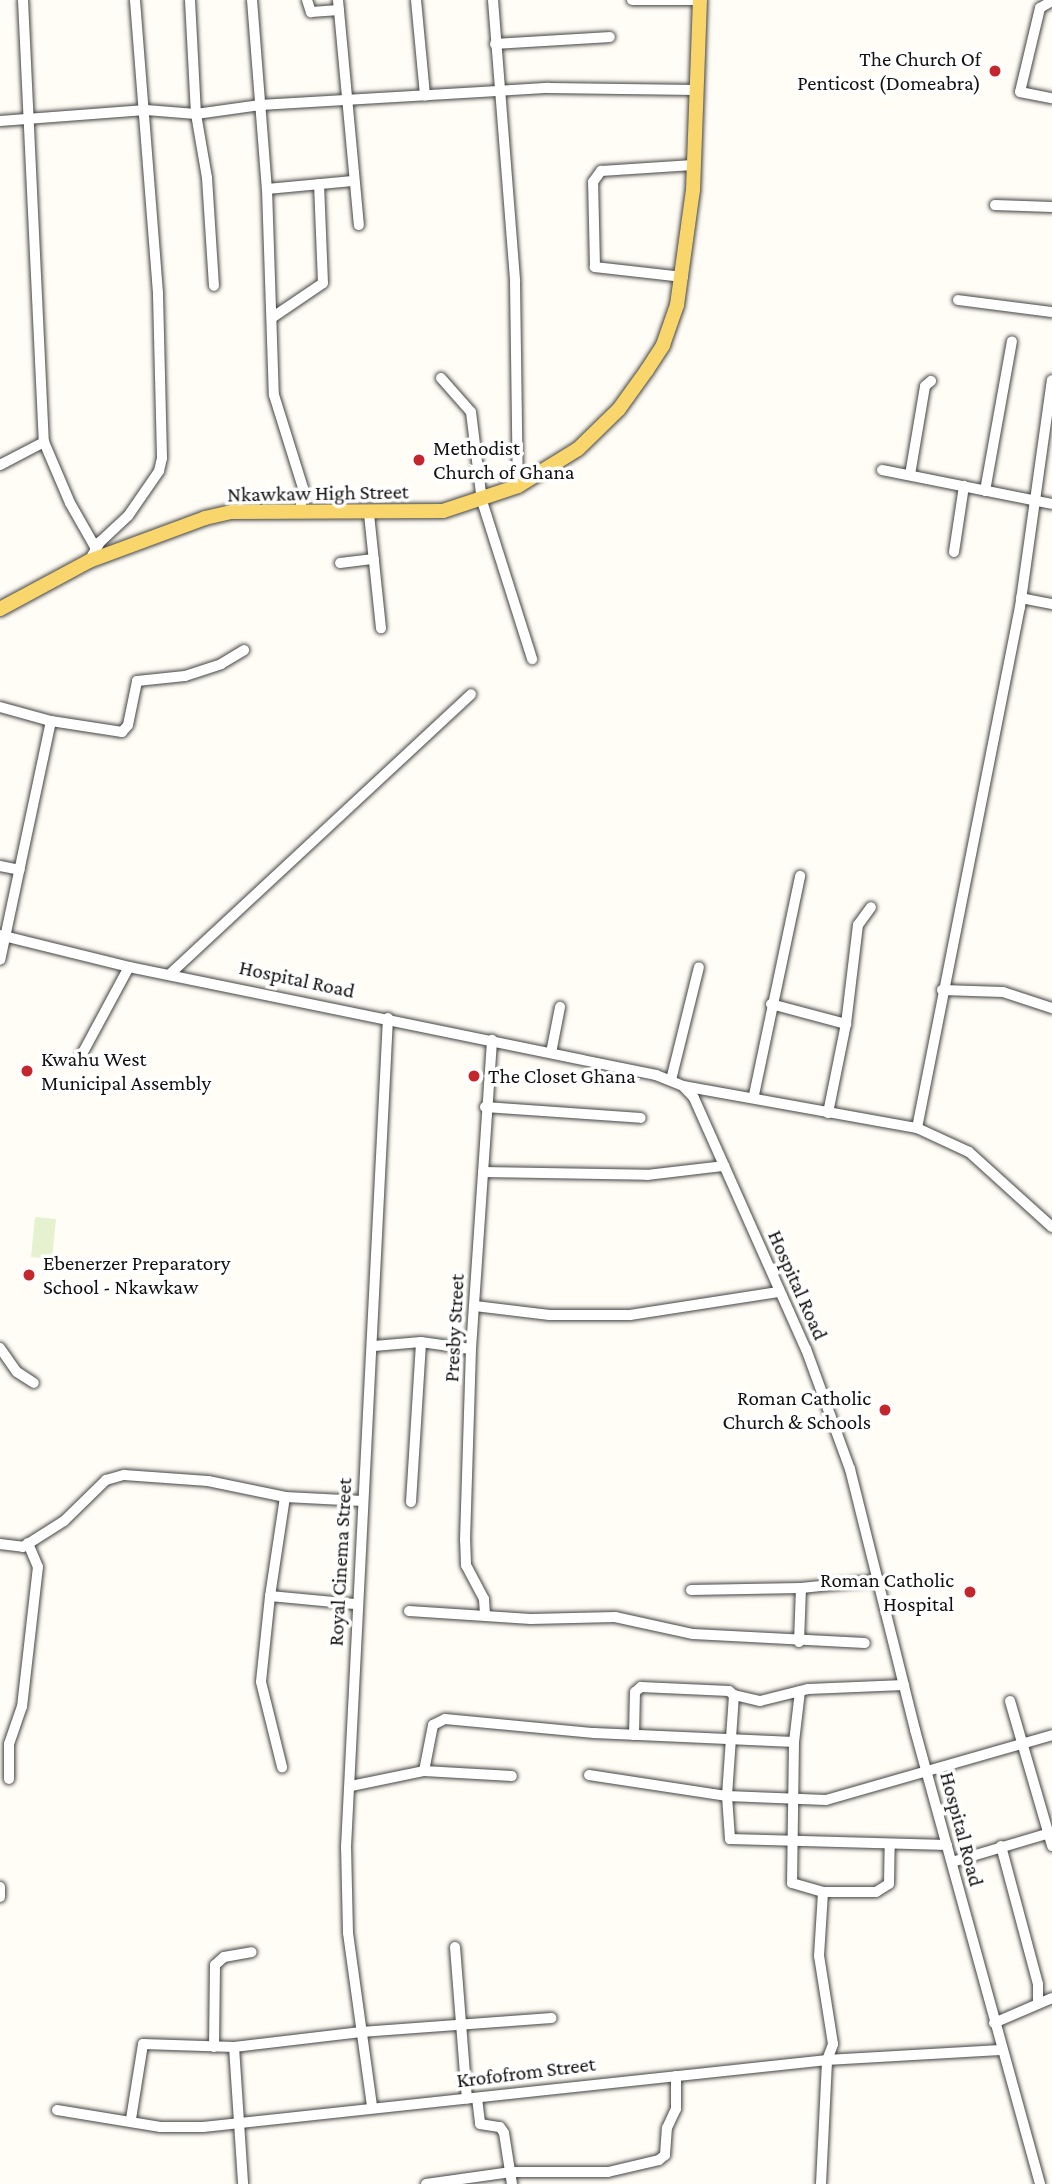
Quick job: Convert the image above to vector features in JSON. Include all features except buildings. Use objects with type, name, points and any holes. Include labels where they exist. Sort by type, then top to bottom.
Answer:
[{"type":"main road","name":"Nkawkaw High Street","points":[[0,609],[92,554],[219,515],[443,511],[482,501],[518,486],[559,463],[619,409],[663,345],[683,277],[694,165],[700,0]]},
{"type":"street","points":[[23,0],[44,442],[92,554],[128,516],[159,471],[162,458],[146,110],[135,0]]},
{"type":"street","points":[[190,0],[195,114],[207,178],[214,286]]},
{"type":"street","points":[[252,0],[267,189],[274,395],[303,488],[300,513]]},
{"type":"street","points":[[307,0],[311,12],[338,5],[359,225]]},
{"type":"street","points":[[416,0],[425,96]]},
{"type":"street","points":[[493,0],[515,282],[518,486]]},
{"type":"street","points":[[632,0],[700,0]]},
{"type":"street","points":[[1052,1],[1040,8],[1020,92],[1052,98]]},
{"type":"street","points":[[495,44],[610,37]]},
{"type":"street","points":[[0,121],[146,110],[195,114],[260,105],[346,103],[498,90],[607,86],[696,90]]},
{"type":"street","points":[[683,277],[595,267],[593,182],[601,171],[694,165]]},
{"type":"street","points":[[267,189],[353,181]]},
{"type":"street","points":[[273,317],[323,283],[319,184]]},
{"type":"street","points":[[995,205],[1052,207]]},
{"type":"street","points":[[958,300],[1052,312]]},
{"type":"street","points":[[985,491],[1012,341]]},
{"type":"street","points":[[442,378],[471,412],[482,501],[532,659]]},
{"type":"street","points":[[917,1128],[1021,598],[1052,380]]},
{"type":"street","points":[[910,475],[925,386],[931,381]]},
{"type":"street","points":[[0,465],[44,442]]},
{"type":"street","points":[[882,470],[1052,504]]},
{"type":"street","points":[[954,552],[964,486]]},
{"type":"street","points":[[369,514],[381,628]]},
{"type":"street","points":[[340,563],[374,559]]},
{"type":"street","points":[[1021,598],[1052,604]]},
{"type":"street","points":[[0,707],[51,721],[122,732],[128,725],[137,681],[185,676],[221,664],[244,650]]},
{"type":"street","points":[[170,974],[471,694]]},
{"type":"street","points":[[0,960],[3,935],[20,870],[51,721]]},
{"type":"street","points":[[0,866],[20,870]]},
{"type":"street","points":[[754,1095],[800,876]]},
{"type":"street","points":[[828,1114],[846,1024],[858,925],[871,907]]},
{"type":"street","name":"Hospital Road","points":[[3,935],[129,967],[272,993],[671,1080],[683,1086],[694,1098],[835,1423],[880,1580],[925,1768],[1000,2050],[1040,2184]]},
{"type":"street","points":[[81,1056],[129,967]]},
{"type":"street","points":[[671,1080],[699,967]]},
{"type":"street","points":[[942,990],[1003,992],[1052,1008]]},
{"type":"street","points":[[771,1004],[846,1024]]},
{"type":"street","points":[[551,1052],[560,1007]]},
{"type":"street","name":"Royal Cinema Street","points":[[372,2106],[346,1899],[355,1604],[374,1346],[379,1136],[388,1018]]},
{"type":"street","name":"Presby Street","points":[[485,1614],[484,1599],[466,1565],[465,1540],[471,1349],[485,1107],[492,1040]]},
{"type":"street","points":[[683,1086],[754,1095],[828,1114],[917,1128],[969,1152],[1052,1227]]},
{"type":"street","points":[[485,1107],[641,1118]]},
{"type":"street","points":[[483,1172],[647,1175],[724,1166]]},
{"type":"street","points":[[475,1306],[549,1315],[630,1315],[778,1292]]},
{"type":"street","points":[[411,1502],[421,1342]]},
{"type":"street","points":[[374,1346],[421,1342],[471,1349]]},
{"type":"street","points":[[0,1348],[17,1372],[34,1383]]},
{"type":"street","points":[[0,1544],[28,1543],[35,1535],[64,1521],[106,1480],[124,1475],[208,1481],[285,1497],[363,1501]]},
{"type":"street","points":[[282,1768],[261,1682],[270,1596],[285,1497]]},
{"type":"street","points":[[9,1779],[9,1744],[22,1707],[38,1567],[28,1543]]},
{"type":"street","points":[[691,1590],[801,1588],[880,1580]]},
{"type":"street","points":[[799,1642],[801,1588]]},
{"type":"street","points":[[270,1596],[355,1604]]},
{"type":"street","points":[[408,1611],[615,1618],[693,1634],[799,1642],[865,1643]]},
{"type":"street","points":[[634,1735],[635,1692],[641,1687],[724,1690],[734,1695],[760,1700],[800,1691],[904,1685]]},
{"type":"street","points":[[800,1691],[794,1742],[796,1799],[792,1883],[823,1892],[876,1892],[888,1884],[890,1845]]},
{"type":"street","points":[[734,1695],[733,1740],[727,1796],[730,1839],[947,1845]]},
{"type":"street","points":[[1010,1701],[1024,1741],[1052,1846]]},
{"type":"street","points":[[424,1771],[433,1725],[445,1719],[634,1735],[794,1742]]},
{"type":"street","points":[[589,1775],[727,1796],[796,1799],[842,1797],[925,1768],[1052,1735]]},
{"type":"street","points":[[351,1786],[424,1771],[512,1776]]},
{"type":"street","points":[[952,1862],[1049,1833]]},
{"type":"street","points":[[1001,1846],[1038,1984],[1038,2003]]},
{"type":"street","points":[[0,1887],[0,1897]]},
{"type":"street","points":[[821,2184],[827,2060],[833,2044],[818,1956],[823,1892]]},
{"type":"street","points":[[455,1947],[461,2026],[472,2098],[480,2124],[500,2127],[504,2133],[512,2184]]},
{"type":"street","points":[[214,2047],[215,1965],[224,1958],[252,1952]]},
{"type":"street","points":[[994,2023],[1025,2013],[1038,2003],[1052,1998]]},
{"type":"street","points":[[131,2119],[143,2044],[234,2048],[361,2032],[551,2018]]},
{"type":"street","points":[[234,2048],[243,2184]]},
{"type":"street","name":"Krofofrom Street","points":[[57,2110],[131,2119],[172,2128],[238,2124],[372,2106],[827,2060],[1000,2050]]},
{"type":"street","points":[[426,2184],[511,2172],[608,2172],[663,2158],[668,2122],[676,2109],[676,2076]]},
{"type":"green space","points":[[35,1217],[56,1219],[52,1259],[31,1257]]},
{"type":"place","name":"The Church Of Penticost (Domeabra)","points":[[995,71]]},
{"type":"place","name":"Methodist Church of Ghana","points":[[419,460]]},
{"type":"place","name":"Kwahu West Municipal Assembly","points":[[27,1071]]},
{"type":"place","name":"The Closet Ghana","points":[[474,1076]]},
{"type":"place","name":"Ebenerzer Preparatory School - Nkawkaw","points":[[29,1275]]},
{"type":"place","name":"Roman Catholic Church & Schools","points":[[885,1410]]},
{"type":"place","name":"Roman Catholic Hospital","points":[[970,1592]]}]
